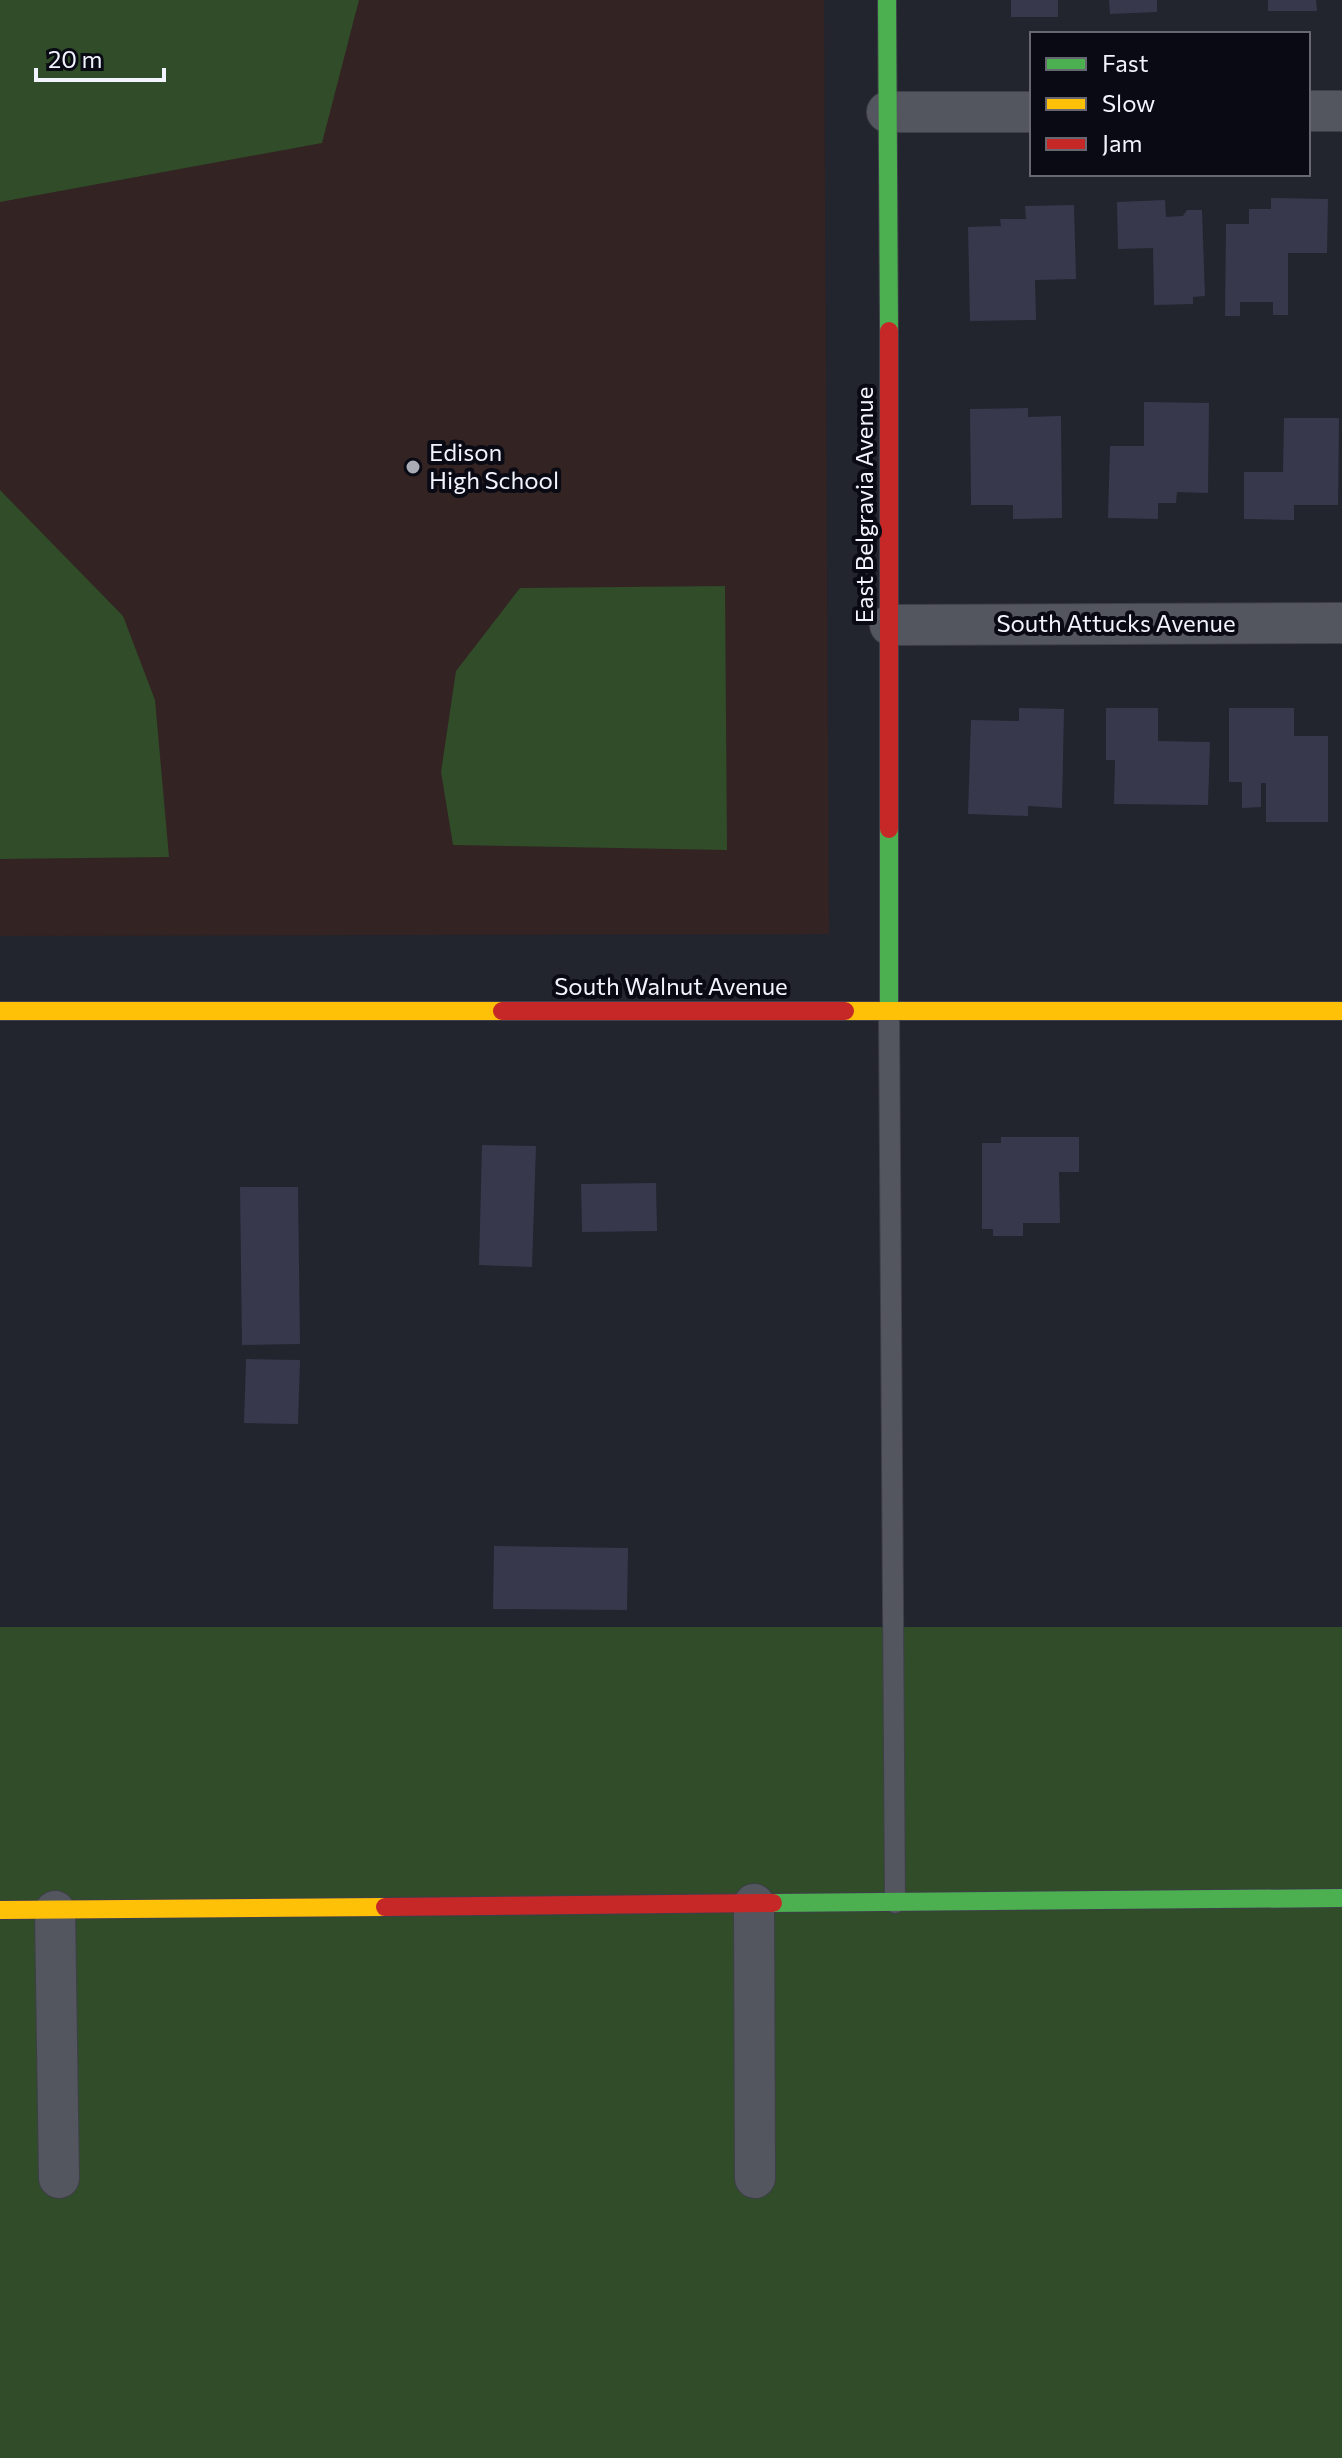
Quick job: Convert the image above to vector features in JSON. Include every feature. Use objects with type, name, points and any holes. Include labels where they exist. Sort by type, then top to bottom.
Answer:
[{"type":"street","name":"East Belgravia Avenue","points":[[887,0],[889,1011]]},
{"type":"street","points":[[1310,111],[1342,111]]},
{"type":"street","points":[[887,112],[1030,112]]},
{"type":"street","name":"South Attucks Avenue","points":[[890,625],[1342,623]]},
{"type":"street","name":"South Walnut Avenue","points":[[0,1011],[1342,1011]]},
{"type":"street","points":[[0,1910],[1342,1898]]},
{"type":"street","points":[[754,1904],[755,2178]]},
{"type":"street","points":[[55,1911],[59,2178]]},
{"type":"lane","points":[[889,1011],[895,1903]]},
{"type":"shaded area","name":"Edison High School","points":[[0,0],[824,0],[829,934],[0,936]]},
{"type":"green space","points":[[0,0],[359,0],[322,143],[0,202]]},
{"type":"green space","points":[[0,490],[123,616],[155,700],[169,857],[0,859]]},
{"type":"green space","points":[[725,586],[727,850],[453,845],[441,772],[456,671],[520,588]]},
{"type":"green space","points":[[0,1627],[1342,1627],[1342,2458],[0,2458]]},
{"type":"building","points":[[1011,0],[1058,0],[1058,17],[1011,17]]},
{"type":"building","points":[[1109,0],[1157,0],[1157,12],[1110,14]]},
{"type":"building","points":[[1268,0],[1316,0],[1317,11],[1268,11]]},
{"type":"building","points":[[1271,198],[1328,199],[1327,253],[1288,253],[1288,315],[1273,315],[1273,302],[1240,302],[1240,316],[1225,316],[1226,224],[1249,224],[1249,209],[1271,209]]},
{"type":"building","points":[[1165,200],[1166,217],[1183,216],[1187,210],[1202,210],[1205,296],[1193,297],[1193,304],[1154,305],[1153,248],[1118,249],[1117,202]]},
{"type":"building","points":[[1074,205],[1076,279],[1035,280],[1036,320],[970,321],[968,227],[1001,226],[1000,219],[1026,219],[1025,206]]},
{"type":"building","points":[[1144,402],[1209,403],[1208,493],[1177,492],[1176,503],[1158,503],[1158,519],[1108,518],[1110,446],[1144,446]]},
{"type":"building","points":[[1028,408],[1028,417],[1061,416],[1062,518],[1013,519],[1013,505],[971,505],[970,409]]},
{"type":"building","points":[[1284,418],[1339,418],[1338,505],[1294,505],[1294,520],[1244,519],[1244,472],[1283,472]]},
{"type":"building","points":[[1019,708],[1064,709],[1062,808],[1028,806],[1028,816],[968,814],[971,720],[1019,721]]},
{"type":"building","points":[[1106,708],[1158,708],[1158,741],[1210,742],[1208,805],[1114,804],[1115,760],[1106,760]]},
{"type":"building","points":[[1229,708],[1294,708],[1294,736],[1328,736],[1328,822],[1266,822],[1266,783],[1261,783],[1261,807],[1242,808],[1242,782],[1229,782]]},
{"type":"building","points":[[1001,1137],[1079,1137],[1079,1172],[1059,1172],[1060,1223],[1023,1223],[1023,1236],[993,1236],[993,1229],[982,1229],[982,1143],[1001,1143]]},
{"type":"building","points":[[482,1145],[536,1146],[532,1267],[479,1265]]},
{"type":"building","points":[[656,1183],[657,1231],[582,1232],[581,1184]]},
{"type":"building","points":[[240,1187],[298,1187],[300,1344],[242,1345]]},
{"type":"building","points":[[246,1359],[300,1360],[298,1424],[244,1423]]},
{"type":"building","points":[[494,1546],[628,1548],[627,1610],[493,1609]]},
{"type":"traffic: fast","points":[[887,0],[889,331]]},
{"type":"traffic: fast","points":[[889,829],[889,1011]]},
{"type":"traffic: fast","points":[[773,1903],[1342,1898]]},
{"type":"traffic: slow","points":[[0,1011],[502,1011]]},
{"type":"traffic: slow","points":[[845,1011],[1342,1011]]},
{"type":"traffic: slow","points":[[0,1910],[385,1907]]},
{"type":"traffic: jam","points":[[889,331],[889,829]]},
{"type":"traffic: jam","points":[[502,1011],[845,1011]]},
{"type":"traffic: jam","points":[[385,1907],[773,1903]]},
{"type":"place","name":"Edison High School","points":[[413,467]]}]
